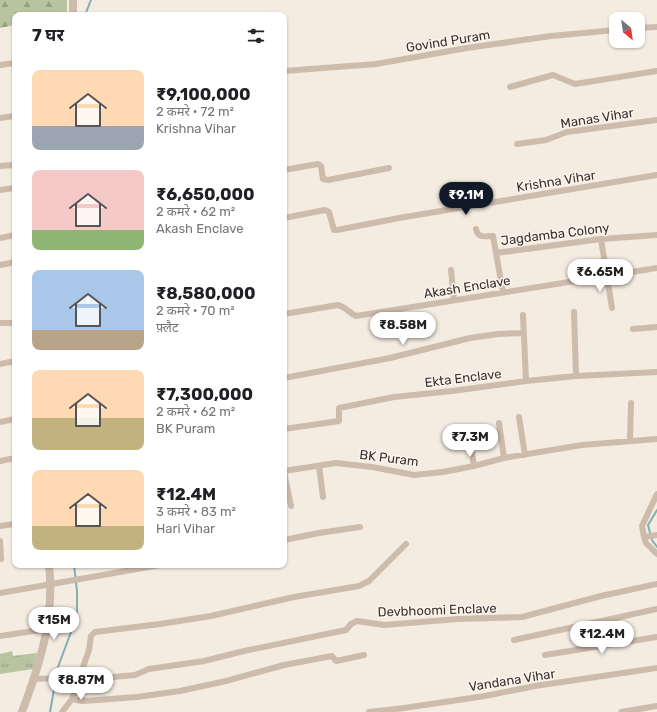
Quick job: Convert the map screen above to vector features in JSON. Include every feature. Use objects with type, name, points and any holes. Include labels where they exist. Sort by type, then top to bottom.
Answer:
[{"type":"street","points":[[73,12],[74,0]]},
{"type":"street","points":[[645,27],[657,26]]},
{"type":"street","name":"Govind Puram","points":[[287,72],[376,64],[467,48],[551,36],[609,31]]},
{"type":"street","points":[[0,65],[12,63]]},
{"type":"street","points":[[510,87],[553,75],[575,84],[657,71]]},
{"type":"street","points":[[0,118],[12,116]]},
{"type":"street","name":"Manas Vihar","points":[[517,144],[546,140],[567,132],[657,120]]},
{"type":"street","points":[[0,166],[12,164]]},
{"type":"street","points":[[287,169],[318,164],[321,166],[323,179],[328,180],[390,168]]},
{"type":"street","name":"Krishna Vihar","points":[[287,217],[325,210],[329,212],[334,230],[338,230],[399,218],[657,176]]},
{"type":"street","points":[[0,190],[12,188]]},
{"type":"street","points":[[476,229],[477,234],[480,236],[493,236],[496,253]]},
{"type":"street","name":"Jagdamba Colony","points":[[503,292],[496,253],[601,239],[657,235]]},
{"type":"street","points":[[0,238],[12,236]]},
{"type":"street","points":[[601,239],[612,308]]},
{"type":"street","points":[[0,265],[12,263]]},
{"type":"street","name":"Akash Enclave","points":[[287,314],[338,305],[344,306],[351,314],[356,316],[657,268]]},
{"type":"street","points":[[451,270],[454,300]]},
{"type":"street","points":[[574,312],[576,376]]},
{"type":"street","points":[[523,315],[526,381]]},
{"type":"street","points":[[0,323],[12,323]]},
{"type":"street","points":[[633,329],[657,327]]},
{"type":"street","points":[[287,377],[390,358],[470,338],[498,334],[524,333]]},
{"type":"street","points":[[0,364],[12,362]]},
{"type":"street","name":"Ekta Enclave","points":[[287,429],[339,421],[340,408],[394,397],[576,376],[657,372]]},
{"type":"street","points":[[630,441],[631,403]]},
{"type":"street","points":[[518,417],[525,455]]},
{"type":"street","points":[[0,422],[12,420]]},
{"type":"street","points":[[499,423],[504,458]]},
{"type":"street","points":[[469,434],[474,466]]},
{"type":"street","name":"BK Puram","points":[[287,471],[336,463],[372,467],[414,475],[443,472],[504,458],[582,445],[657,439]]},
{"type":"street","points":[[0,461],[12,459]]},
{"type":"street","points":[[319,466],[323,497]]},
{"type":"street","points":[[287,486],[291,506]]},
{"type":"street","points":[[657,494],[642,526],[650,536],[646,543],[657,554]]},
{"type":"street","points":[[0,526],[12,524]]},
{"type":"street","points":[[287,539],[360,527]]},
{"type":"street","points":[[0,541],[1,559]]},
{"type":"street","points":[[62,712],[72,699],[89,650],[91,636],[95,632],[196,618],[294,597],[360,586],[369,581],[406,544]]},
{"type":"street","points":[[22,712],[34,679],[47,629],[51,602],[49,568]]},
{"type":"street","points":[[0,593],[141,568]]},
{"type":"street","name":"Devbhoomi Enclave","points":[[79,680],[135,675],[149,669],[204,661],[244,651],[346,630],[351,624],[357,621],[384,625],[458,619],[522,617],[601,596],[657,584]]},
{"type":"street","points":[[514,640],[657,609]]},
{"type":"street","points":[[0,636],[47,629]]},
{"type":"street","points":[[545,655],[657,637]]},
{"type":"street","points":[[72,699],[82,701],[97,700],[137,697],[180,691],[226,681],[284,665],[332,656],[336,661],[364,655]]},
{"type":"street","name":"Vandana Vihar","points":[[370,712],[485,696],[535,686],[657,668]]},
{"type":"street","points":[[34,679],[61,679],[76,686]]},
{"type":"street","points":[[622,712],[657,706]]},
{"type":"green space","points":[[0,0],[67,0],[67,12],[12,12],[12,26],[0,28]]},
{"type":"green space","points":[[12,651],[13,656],[37,653],[33,669],[0,674],[0,654]]},
{"type":"waterway","points":[[86,12],[91,0]]},
{"type":"waterway","points":[[657,510],[648,525],[652,540],[657,547]]},
{"type":"waterway","points":[[50,712],[58,667],[77,616],[77,591],[74,568]]}]
